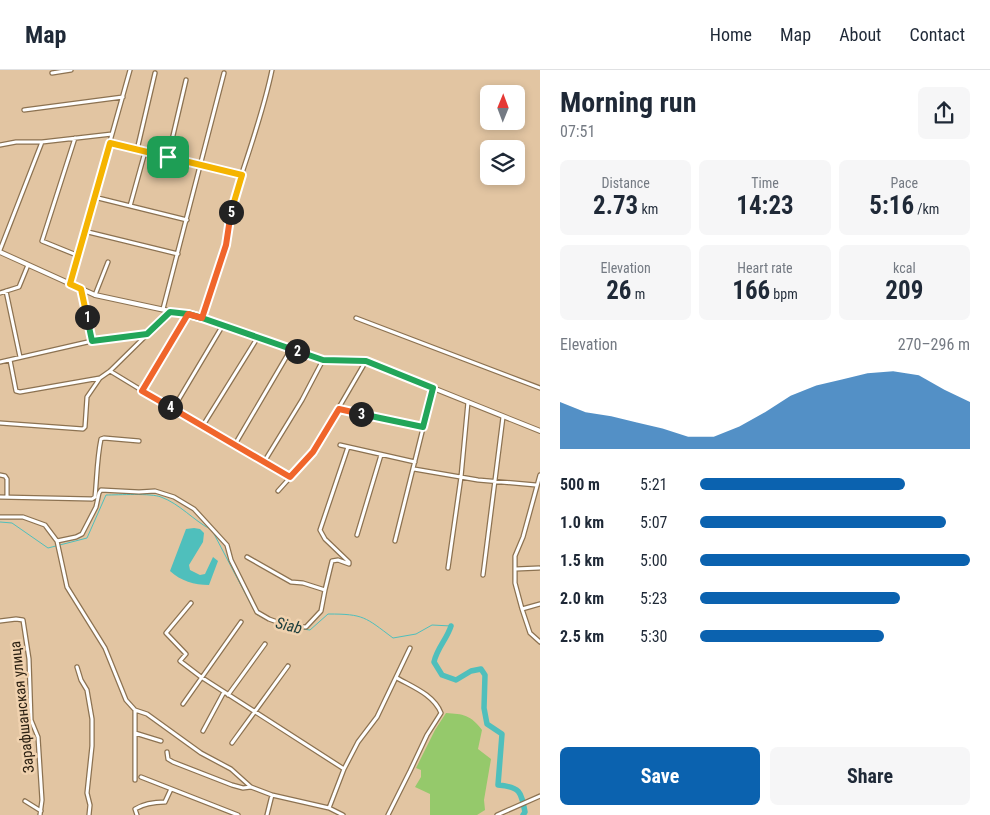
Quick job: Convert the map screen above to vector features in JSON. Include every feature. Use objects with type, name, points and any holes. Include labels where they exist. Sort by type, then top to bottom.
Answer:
[{"type":"street","points":[[52,72],[71,70]]},
{"type":"street","points":[[70,284],[130,70]]},
{"type":"street","points":[[202,318],[226,245],[233,204],[266,97],[272,70]]},
{"type":"street","points":[[137,150],[155,73]]},
{"type":"street","points":[[163,309],[224,73]]},
{"type":"street","points":[[168,157],[186,80]]},
{"type":"street","points":[[24,110],[123,97]]},
{"type":"street","points":[[0,145],[112,134]]},
{"type":"street","points":[[75,138],[42,241],[79,256]]},
{"type":"street","points":[[42,142],[0,251],[95,295],[170,312],[188,314],[323,360],[366,361],[540,431]]},
{"type":"street","points":[[110,143],[242,175]]},
{"type":"street","points":[[130,206],[145,152]]},
{"type":"street","points":[[94,197],[187,220]]},
{"type":"street","points":[[84,231],[178,254]]},
{"type":"street","points":[[95,295],[108,262]]},
{"type":"street","points":[[0,293],[19,287],[28,265]]},
{"type":"street","points":[[81,289],[92,341]]},
{"type":"street","points":[[6,291],[20,357]]},
{"type":"street","points":[[0,423],[83,429],[85,427],[87,397],[100,378],[110,371],[170,312]]},
{"type":"street","points":[[142,391],[188,314]]},
{"type":"street","points":[[356,318],[540,388]]},
{"type":"street","points":[[172,409],[224,325]]},
{"type":"street","points":[[0,362],[92,341],[147,334]]},
{"type":"street","points":[[202,427],[258,337]]},
{"type":"street","points":[[234,446],[291,349]]},
{"type":"street","points":[[10,360],[16,391],[20,392],[100,378]]},
{"type":"street","points":[[264,462],[302,400],[323,360]]},
{"type":"street","points":[[278,492],[313,452],[366,361]]},
{"type":"street","points":[[110,371],[234,446],[290,477]]},
{"type":"street","points":[[395,541],[433,388]]},
{"type":"street","points":[[448,568],[468,402]]},
{"type":"street","points":[[339,409],[423,427]]},
{"type":"street","points":[[483,575],[503,417]]},
{"type":"street","points":[[57,541],[82,534],[96,507],[98,491],[97,460],[100,453],[101,439],[139,441]]},
{"type":"street","points":[[340,445],[416,462]]},
{"type":"street","points":[[98,491],[155,491],[174,497],[194,509],[227,545],[231,560],[257,612],[288,626],[306,627],[320,611],[332,561],[338,560],[349,564],[325,539],[320,530],[348,447]]},
{"type":"street","points":[[357,535],[381,455]]},
{"type":"street","points":[[414,469],[460,477],[536,485]]},
{"type":"street","points":[[0,475],[7,479],[7,497]]},
{"type":"street","points":[[540,475],[523,537],[514,556],[516,583],[522,609],[530,633],[540,642]]},
{"type":"street","points":[[0,497],[92,499],[98,491]]},
{"type":"street","points":[[0,517],[23,517],[45,525],[57,541],[67,587],[105,648],[126,700],[135,710],[147,714],[201,754],[231,769],[251,786],[272,795],[329,808],[343,815]]},
{"type":"street","points":[[248,557],[291,582],[325,590]]},
{"type":"street","points":[[516,570],[539,568]]},
{"type":"street","points":[[191,603],[166,633],[186,654],[180,661],[228,695],[344,769]]},
{"type":"street","points":[[522,609],[540,604]]},
{"type":"street","name":"Зарафшанская улица","points":[[0,620],[23,620],[29,659],[31,720],[38,737],[42,800],[41,813]]},
{"type":"street","points":[[183,704],[241,622]]},
{"type":"street","points":[[228,695],[265,644]]},
{"type":"street","points":[[329,808],[344,769],[358,742],[377,717],[410,648]]},
{"type":"street","points":[[232,743],[288,666]]},
{"type":"street","points":[[77,668],[80,680],[87,690],[92,719],[92,746],[87,793],[90,806],[89,815]]},
{"type":"street","points":[[388,815],[427,735],[441,713],[438,705],[427,696],[397,678]]},
{"type":"street","points":[[202,731],[224,692]]},
{"type":"street","points":[[135,710],[135,780]]},
{"type":"street","points":[[135,733],[161,740]]},
{"type":"street","points":[[167,752],[168,758],[173,762],[232,785],[243,788],[251,786]]},
{"type":"street","points":[[141,777],[238,815]]},
{"type":"street","points":[[137,815],[135,809],[141,805],[156,801],[165,802],[171,789]]},
{"type":"street","points":[[267,815],[272,795]]},
{"type":"street","points":[[497,815],[539,796]]},
{"type":"street","points":[[25,801],[41,813]]},
{"type":"green space","points":[[446,713],[466,716],[478,725],[482,730],[478,749],[491,759],[484,800],[485,810],[477,815],[430,815],[430,794],[415,787],[421,777],[421,770],[416,768],[435,730]]},
{"type":"water","points":[[186,529],[200,529],[204,533],[203,542],[189,565],[190,570],[200,575],[205,574],[213,557],[218,561],[209,585],[188,582],[170,571]]},
{"type":"waterway","name":"Siab","points":[[0,522],[12,523],[48,548],[87,538],[106,495],[143,495],[156,496],[168,500],[210,529]]},
{"type":"waterway","name":"Siab","points":[[213,532],[256,614],[265,619]]},
{"type":"waterway","name":"Siab","points":[[295,628],[310,630],[328,614],[364,618],[393,638],[416,634],[432,625],[451,626]]},
{"type":"waterway","name":"Siab","points":[[271,621],[286,627]]},
{"type":"waterway","name":"Siab","points":[[451,626],[437,652],[434,662],[442,675],[456,680],[471,671],[481,669],[485,675],[484,708],[487,724],[502,734],[498,785],[511,787],[518,791],[524,805],[525,812],[523,815]]},
{"type":"route","points":[[168,157],[110,143],[70,284],[81,289],[92,341],[147,334],[170,312],[188,314],[323,360],[366,361],[433,388],[423,427],[339,409],[313,452],[290,477],[142,391],[188,314],[202,318],[226,245],[233,204],[242,175],[168,157]]}]
